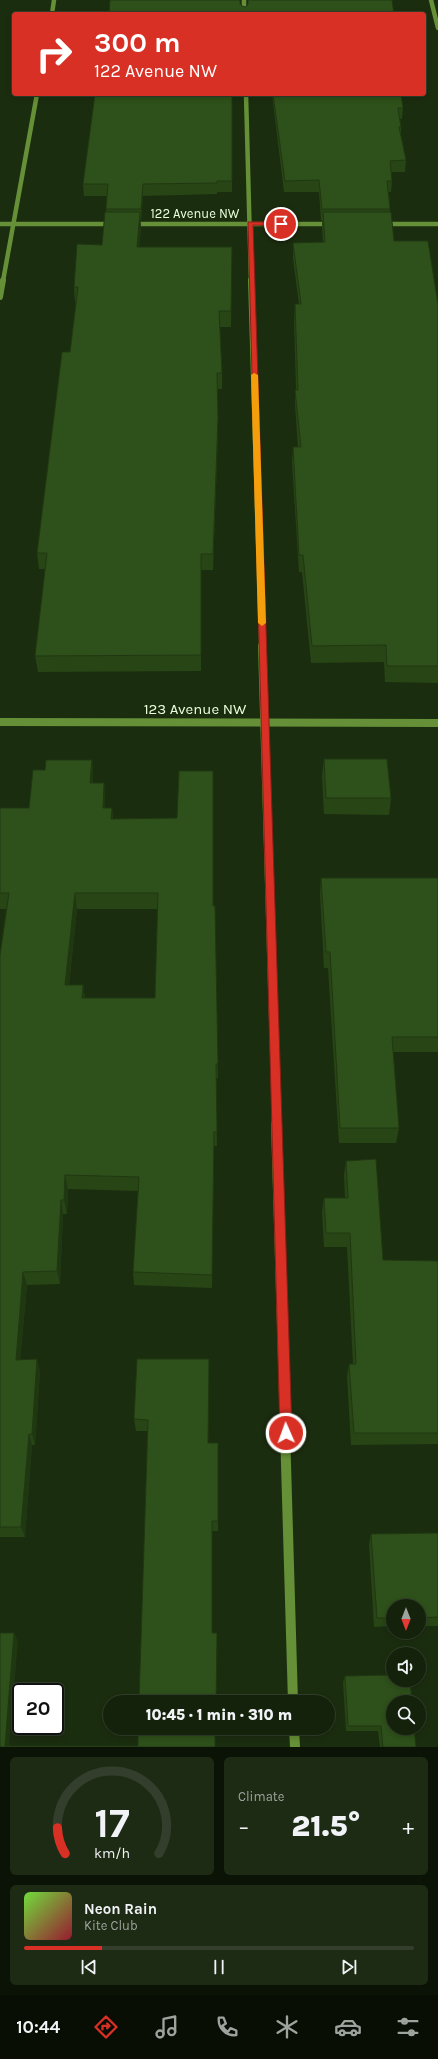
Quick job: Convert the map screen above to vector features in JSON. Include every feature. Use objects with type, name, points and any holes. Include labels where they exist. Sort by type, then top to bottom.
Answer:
[{"type":"street","points":[[52,12],[54,0]]},
{"type":"street","points":[[244,0],[244,12]]},
{"type":"street","points":[[432,0],[438,28]]},
{"type":"street","points":[[0,296],[37,96]]},
{"type":"street","points":[[246,96],[294,1695]]},
{"type":"street","points":[[0,224],[116,224]]},
{"type":"street","name":"122 Avenue NW","points":[[124,224],[336,224]]},
{"type":"street","points":[[375,224],[438,224]]},
{"type":"street","name":"123 Avenue NW","points":[[0,722],[438,723]]},
{"type":"street","points":[[294,1735],[295,1747]]},
{"type":"building","points":[[110,0],[240,0],[242,6],[246,7],[248,0],[392,0],[394,12],[109,12]]},
{"type":"building","points":[[95,96],[232,96],[232,181],[217,181],[217,183],[143,184],[141,209],[106,209],[108,184],[83,184]]},
{"type":"building","points":[[273,96],[401,96],[403,108],[398,108],[401,127],[399,127],[406,160],[390,161],[392,181],[387,181],[390,209],[322,209],[319,180],[285,181]]},
{"type":"building","points":[[105,212],[140,212],[137,247],[232,247],[231,311],[219,311],[222,373],[217,373],[218,418],[213,554],[201,554],[201,655],[35,656],[47,553],[37,553],[62,352],[70,352],[78,287],[74,287],[77,244],[102,245]]},
{"type":"building","points":[[323,212],[391,212],[394,241],[428,241],[438,304],[438,666],[387,666],[386,645],[312,646],[303,555],[299,555],[293,447],[301,447],[295,390],[298,390],[295,304],[301,304],[293,243],[325,242]]},
{"type":"building","points":[[324,759],[387,759],[391,798],[326,798]]},
{"type":"building","points":[[46,760],[92,760],[90,783],[104,783],[103,808],[112,808],[111,819],[177,818],[179,771],[213,771],[213,906],[215,906],[218,1064],[216,1064],[217,1132],[214,1132],[212,1275],[133,1272],[139,1177],[65,1175],[64,1200],[61,1200],[57,1271],[23,1272],[16,1360],[37,1359],[32,1434],[29,1434],[21,1527],[0,1527],[0,955],[9,893],[0,893],[0,808],[29,808],[33,770],[45,770]],"holes":[[[75,893],[158,893],[155,998],[82,998],[83,985],[65,985]]]},
{"type":"building","points":[[321,878],[438,878],[438,1037],[392,1037],[399,1128],[340,1128],[330,952],[326,952]]},
{"type":"building","points":[[376,1159],[383,1260],[438,1261],[438,1433],[354,1433],[349,1364],[356,1364],[350,1233],[326,1233],[324,1198],[348,1198],[346,1161]]},
{"type":"building","points":[[137,1359],[209,1359],[208,1443],[218,1443],[218,1521],[212,1521],[212,1633],[217,1633],[216,1695],[139,1695],[148,1420],[134,1419]]},
{"type":"building","points":[[438,1533],[438,1617],[426,1618],[426,1599],[386,1599],[386,1618],[377,1618],[371,1534]]},
{"type":"building","points":[[0,1633],[14,1633],[5,1746],[138,1746],[138,1735],[215,1735],[215,1747],[0,1747]]},
{"type":"building","points":[[386,1675],[386,1687],[411,1687],[411,1695],[386,1695],[386,1735],[415,1735],[416,1747],[383,1747],[381,1726],[348,1726],[345,1676]]},
{"type":"slow traffic","points":[[254,375],[262,623]]},
{"type":"route","points":[[281,224],[250,224],[286,1433]]}]
